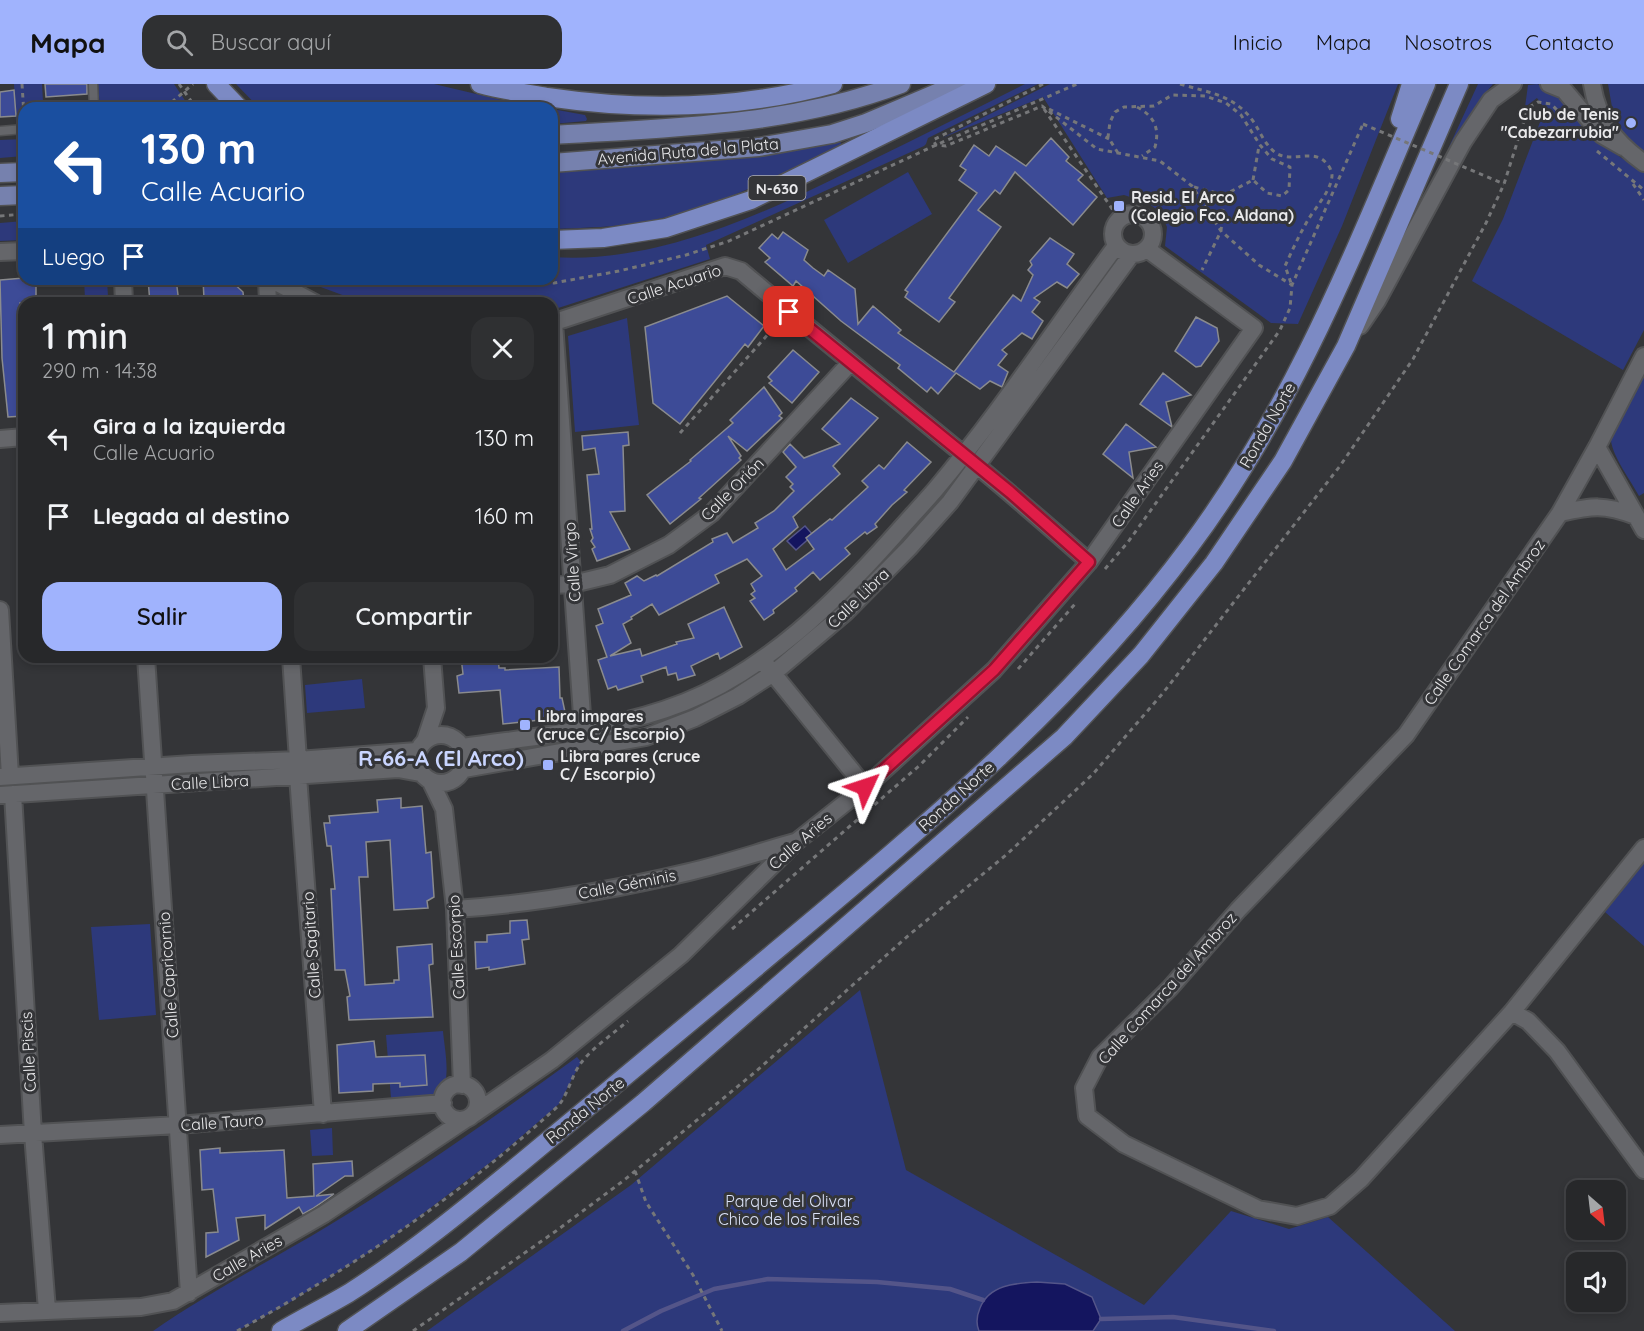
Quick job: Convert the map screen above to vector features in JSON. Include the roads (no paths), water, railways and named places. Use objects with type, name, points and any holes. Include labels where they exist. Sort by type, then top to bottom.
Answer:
[{"type":"highway","points":[[216,84],[233,102]]},
{"type":"highway","points":[[480,84],[497,89],[592,104],[687,106],[785,95],[833,84]]},
{"type":"highway","name":"N-630","points":[[558,240],[603,238],[666,228],[751,200],[986,84]]},
{"type":"highway","points":[[1368,223],[1380,174],[1412,84]]},
{"type":"highway","name":"Ronda Norte","points":[[281,1331],[348,1293],[440,1228],[624,1079],[923,826],[1026,733],[1115,639],[1190,546],[1266,432],[1330,307],[1426,84]]},
{"type":"highway","name":"Ronda Norte","points":[[347,1331],[461,1252],[643,1103],[1064,737],[1141,655],[1214,563],[1283,461],[1346,346],[1459,84]]},
{"type":"main road","name":"Avenida Ruta de la Plata","points":[[558,135],[748,121],[823,108],[863,98],[901,84]]},
{"type":"main road","name":"Avenida Ruta de la Plata","points":[[558,163],[759,147],[832,134],[866,123],[958,84]]},
{"type":"main road","points":[[0,173],[18,172]]},
{"type":"main road","points":[[0,196],[18,195]]},
{"type":"street","points":[[1346,346],[1377,301],[1463,142],[1491,100],[1514,84]]},
{"type":"street","points":[[1549,84],[1564,90],[1602,135],[1644,163]]},
{"type":"street","points":[[1592,84],[1597,105],[1606,125],[1623,147]]},
{"type":"street","points":[[1132,214],[1145,218],[1150,223],[1153,237],[1139,252],[1122,252],[1116,246],[1113,240],[1113,229],[1119,219],[1132,214]]},
{"type":"street","name":"Calle Libra","points":[[458,742],[583,729],[639,717],[685,702],[728,680],[802,628],[867,566],[935,490],[1116,246]]},
{"type":"street","points":[[0,252],[18,251]]},
{"type":"street","name":"Calle Libra","points":[[461,773],[646,737],[738,696],[772,673],[837,619],[909,548],[950,502],[1139,252]]},
{"type":"street","name":"Calle Aries","points":[[0,1313],[141,1307],[173,1301],[324,1214],[552,1060],[681,955],[795,842],[865,787],[994,670],[1089,562],[1254,328],[1139,252]]},
{"type":"street","name":"Calle Acuario","points":[[558,321],[725,266],[741,271],[1010,492],[1089,562]]},
{"type":"street","points":[[280,285],[303,297]]},
{"type":"street","name":"Calle Comarca del Ambroz","points":[[1644,356],[1560,513],[1406,735],[1238,910],[1170,988],[1100,1057],[1084,1088],[1087,1116],[1124,1144],[1258,1209],[1297,1216],[1330,1206],[1361,1179],[1512,1012],[1644,848]]},
{"type":"street","name":"Calle Orión","points":[[558,585],[573,584],[610,575],[669,545],[712,513],[850,362]]},
{"type":"street","name":"Calle Virgo","points":[[558,388],[583,729]]},
{"type":"street","points":[[0,439],[18,438]]},
{"type":"street","points":[[1597,447],[1640,523]]},
{"type":"street","points":[[1560,513],[1589,506],[1612,507],[1640,523]]},
{"type":"street","points":[[0,610],[5,777]]},
{"type":"street","points":[[761,658],[865,787]]},
{"type":"street","name":"Calle Capricornio","points":[[147,663],[189,1293]]},
{"type":"street","name":"Calle Sagitario","points":[[291,663],[323,1114]]},
{"type":"street","points":[[432,663],[436,708],[416,763],[444,809]]},
{"type":"street","points":[[436,708],[466,756],[461,773],[444,809]]},
{"type":"street","points":[[421,746],[439,735],[458,742]]},
{"type":"street","name":"Calle Libra","points":[[6,795],[154,785],[298,768],[421,746]]},
{"type":"street","name":"Calle Libra","points":[[5,777],[192,764],[398,769],[425,777]]},
{"type":"street","points":[[425,777],[443,782],[461,773]]},
{"type":"street","name":"Calle Piscis","points":[[6,795],[47,1310]]},
{"type":"street","name":"Calle Escorpio","points":[[444,809],[455,909],[462,1085]]},
{"type":"street","name":"Calle Géminis","points":[[455,909],[486,907],[596,891],[690,872],[795,842]]},
{"type":"street","points":[[1512,1012],[1528,1021],[1557,1051],[1644,1170]]},
{"type":"street","points":[[462,1085],[476,1093],[478,1104],[470,1116],[457,1120],[444,1109],[446,1092],[450,1088],[462,1085]]},
{"type":"street","name":"Calle Tauro","points":[[0,1135],[178,1125],[443,1103]]},
{"type":"lane","points":[[93,84],[94,102]]},
{"type":"lane","points":[[0,130],[18,129]]},
{"type":"waterway","points":[[623,1331],[661,1311],[714,1289],[768,1279],[877,1282],[950,1289],[983,1300]]},
{"type":"waterway","points":[[1101,1319],[1173,1317],[1274,1331]]},
{"type":"place","name":"Club de Tenis \"Cabezarrubia\"","points":[[1631,123]]},
{"type":"place","name":"Resid. El Arco (Colegio Fco. Aldana)","points":[[1119,206]]},
{"type":"place","name":"Libra impares (cruce C/ Escorpio)","points":[[525,725]]},
{"type":"place","name":"Libra pares (cruce C/ Escorpio)","points":[[548,765]]},
{"type":"district","name":"R-66-A (El Arco)","points":[[441,758]]},
{"type":"park label","name":"Parque del Olivar Chico de los Frailes","points":[[789,1210]]}]
